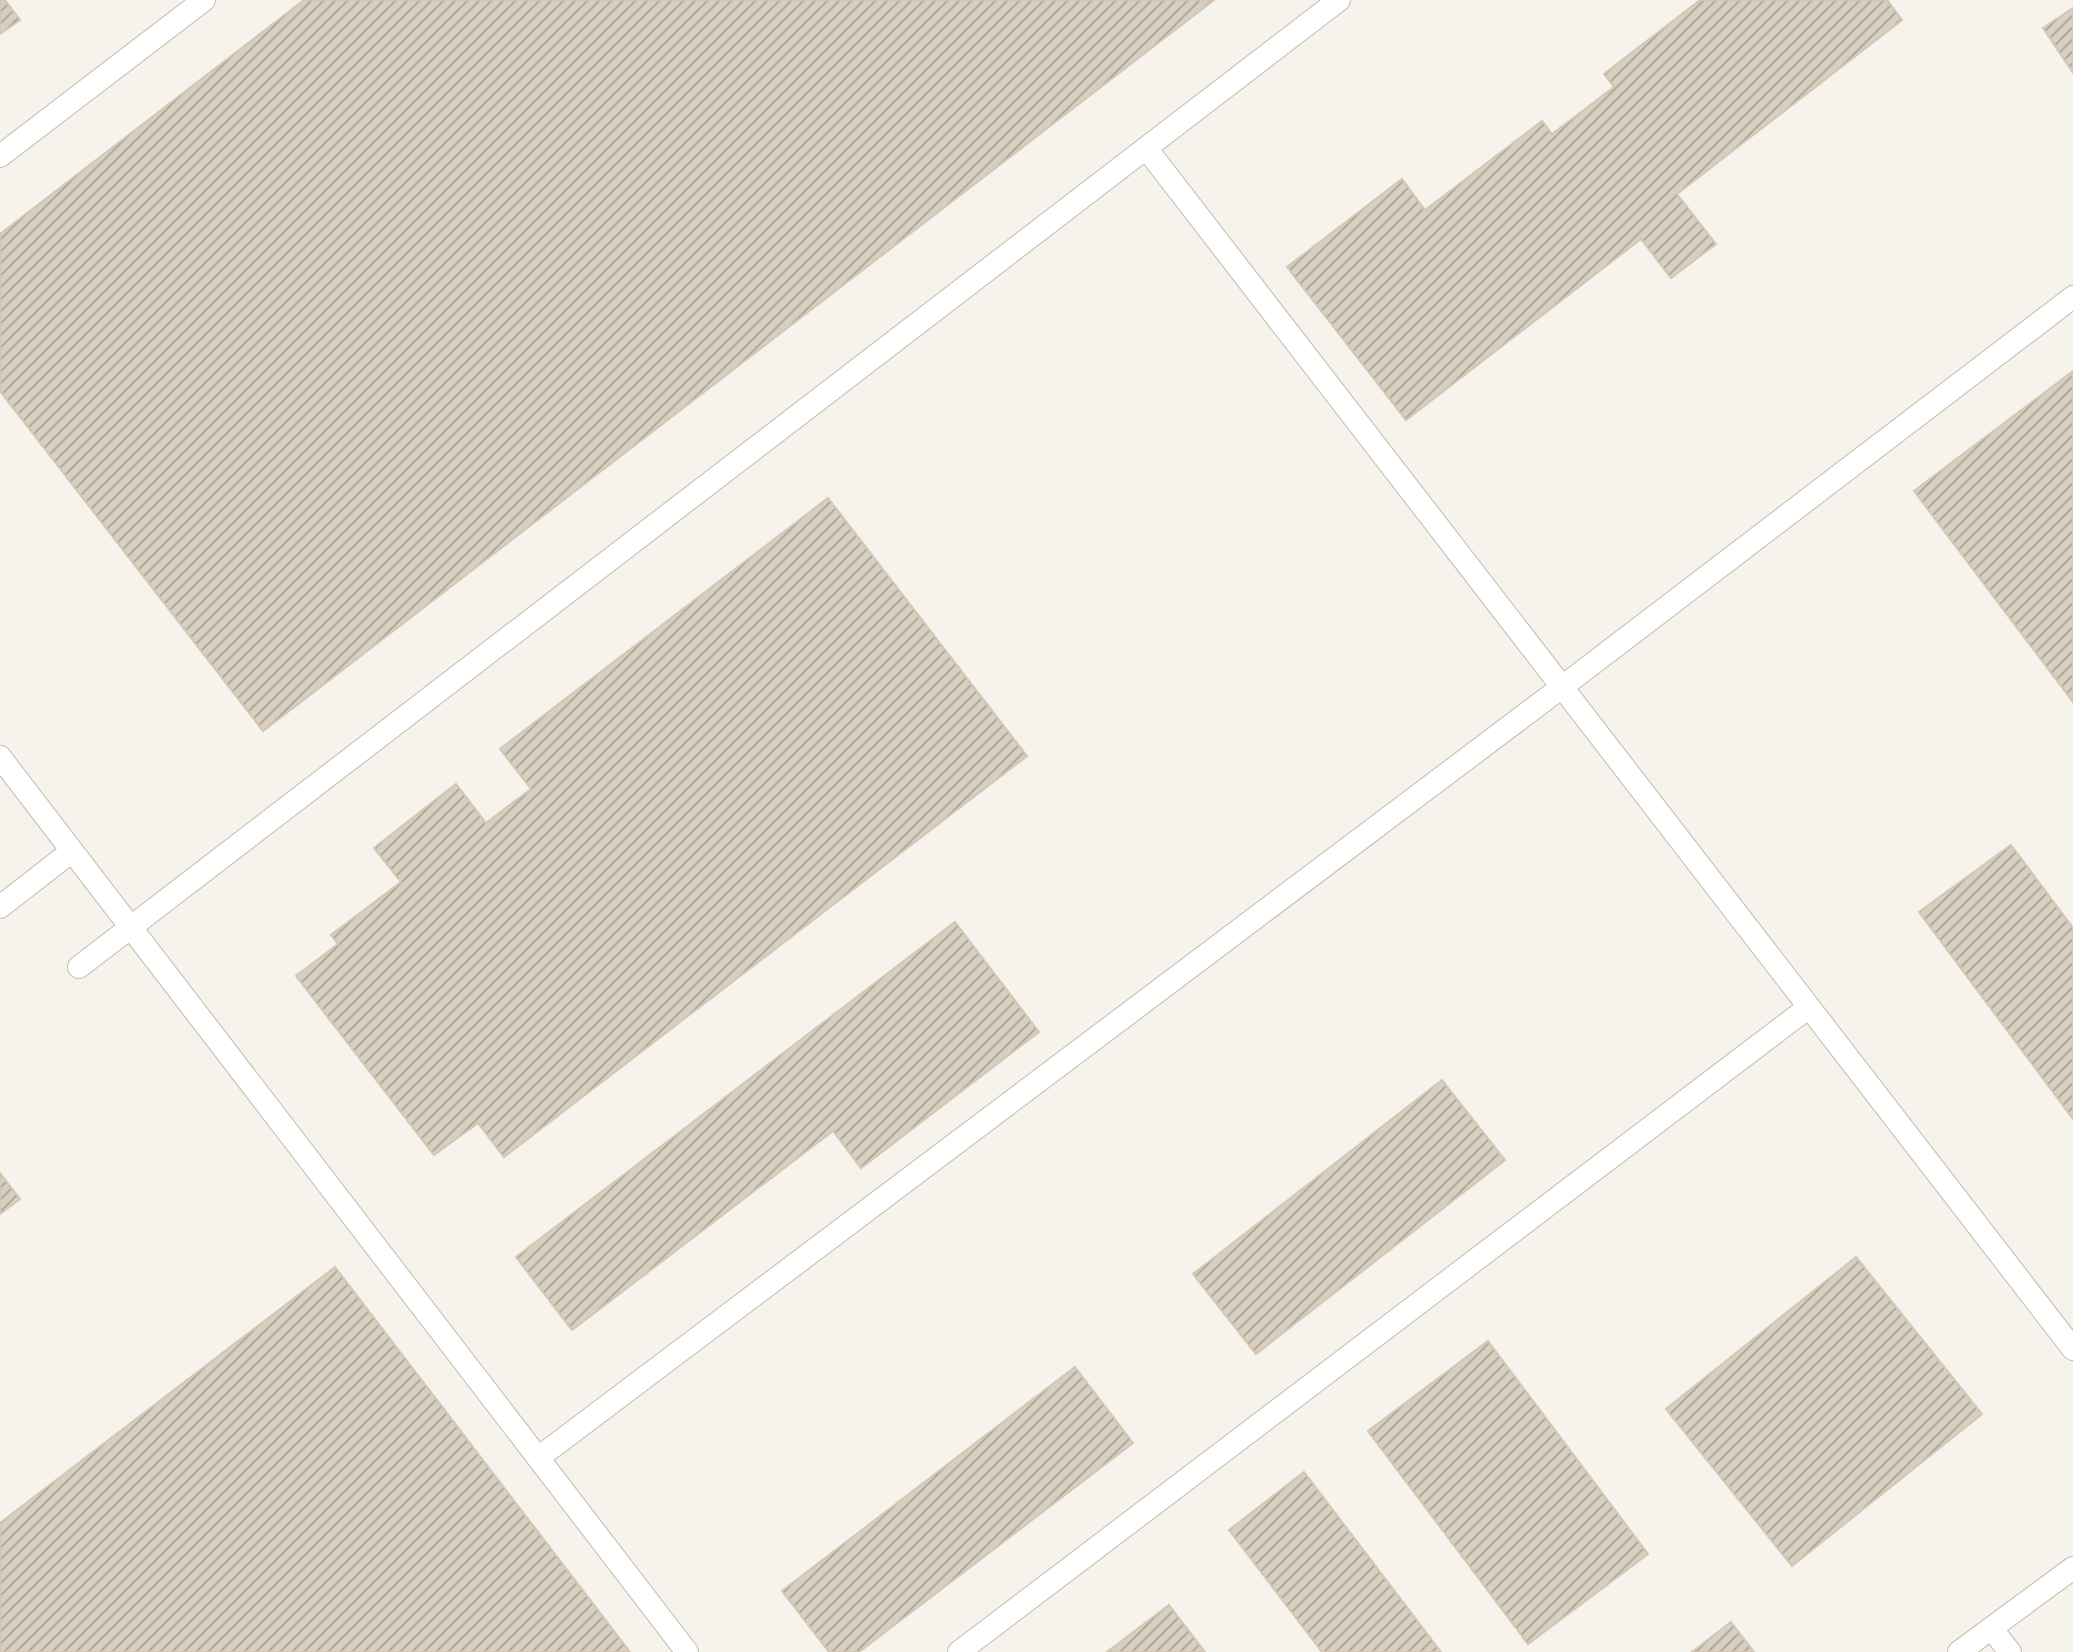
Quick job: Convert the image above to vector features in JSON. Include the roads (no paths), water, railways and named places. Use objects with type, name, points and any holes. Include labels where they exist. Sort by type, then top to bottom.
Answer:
[{"type":"lane","points":[[0,156],[204,0]]},
{"type":"lane","points":[[79,967],[1339,0]]},
{"type":"lane","points":[[1146,148],[2073,1349]]},
{"type":"lane","points":[[538,1458],[1562,687],[2073,297]]},
{"type":"lane","points":[[0,757],[687,1652]]},
{"type":"lane","points":[[0,907],[72,851]]},
{"type":"lane","points":[[959,1652],[1809,1007]]},
{"type":"lane","points":[[1959,1652],[2073,1568]]},
{"type":"lane","points":[[1991,1628],[2010,1652]]}]
